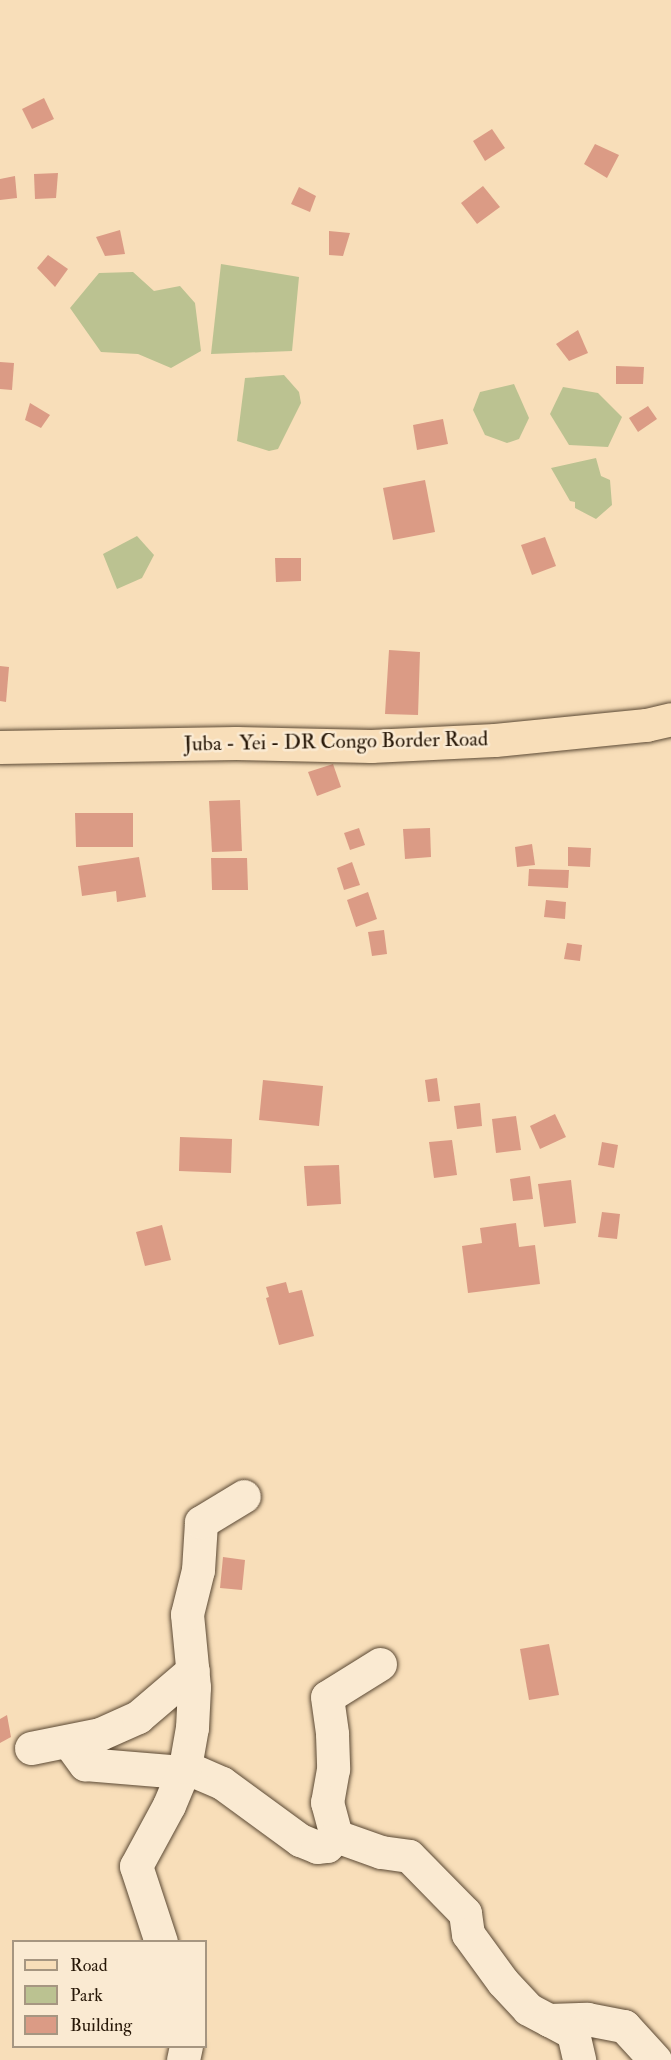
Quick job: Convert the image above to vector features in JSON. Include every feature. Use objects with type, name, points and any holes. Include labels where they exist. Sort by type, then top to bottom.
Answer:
[{"type":"main road","name":"Juba - Yei - DR Congo Border Road","points":[[0,747],[236,743],[371,746],[495,740],[646,725],[671,719]]},
{"type":"street","points":[[161,1940],[136,1866],[169,1805],[183,1769],[192,1728],[193,1670],[187,1614],[198,1570],[201,1522],[244,1496]]},
{"type":"street","points":[[336,1836],[327,1802],[333,1769],[333,1746],[327,1697],[380,1664]]},
{"type":"street","points":[[31,1748],[100,1734],[138,1717],[193,1670]]},
{"type":"street","points":[[68,1741],[85,1764],[183,1769],[222,1783],[300,1840],[316,1847],[327,1846],[336,1836]]},
{"type":"street","points":[[336,1836],[381,1852],[408,1856],[465,1913],[468,1934],[503,1982],[528,2009],[573,2033],[579,2060]]},
{"type":"street","points":[[549,2019],[587,2019],[624,2026],[655,2060]]},
{"type":"green space","points":[[221,264],[299,277],[292,351],[211,354]]},
{"type":"green space","points":[[133,272],[154,291],[180,286],[195,303],[201,351],[171,368],[138,354],[101,352],[70,308],[99,273]]},
{"type":"green space","points":[[284,375],[299,392],[301,403],[278,449],[269,451],[237,441],[245,378]]},
{"type":"green space","points":[[514,384],[529,418],[519,439],[507,443],[485,435],[473,410],[480,392]]},
{"type":"green space","points":[[563,387],[598,393],[622,417],[608,447],[569,445],[550,414]]},
{"type":"green space","points":[[596,458],[601,476],[610,480],[612,505],[596,519],[575,508],[575,502],[570,501],[551,468]]},
{"type":"green space","points":[[137,536],[154,555],[142,578],[117,589],[103,554]]},
{"type":"building","points":[[44,98],[54,119],[32,129],[22,109]]},
{"type":"building","points":[[492,129],[505,148],[485,161],[473,141]]},
{"type":"building","points":[[595,144],[619,155],[607,178],[584,164]]},
{"type":"building","points":[[58,173],[56,198],[35,199],[34,174]]},
{"type":"building","points":[[15,176],[17,198],[0,200],[0,179]]},
{"type":"building","points":[[483,186],[500,207],[477,224],[461,203]]},
{"type":"building","points":[[299,187],[316,196],[310,212],[291,204]]},
{"type":"building","points":[[120,230],[125,254],[105,256],[96,237]]},
{"type":"building","points":[[329,231],[350,233],[343,256],[329,255]]},
{"type":"building","points":[[48,255],[68,269],[55,287],[37,268]]},
{"type":"building","points":[[578,330],[588,353],[569,361],[556,344]]},
{"type":"building","points":[[0,362],[14,363],[12,390],[0,389]]},
{"type":"building","points":[[616,366],[644,367],[643,384],[616,384]]},
{"type":"building","points":[[30,403],[50,415],[41,428],[25,420]]},
{"type":"building","points":[[648,406],[657,419],[638,432],[629,418]]},
{"type":"building","points":[[443,419],[448,444],[417,450],[413,425]]},
{"type":"building","points":[[425,480],[435,532],[393,540],[383,488]]},
{"type":"building","points":[[545,537],[556,566],[532,575],[521,545]]},
{"type":"building","points":[[275,558],[301,558],[301,581],[276,582]]},
{"type":"building","points":[[389,650],[420,652],[418,715],[385,714]]},
{"type":"building","points":[[0,666],[9,667],[6,702],[0,701]]},
{"type":"building","points":[[333,764],[341,787],[317,796],[308,772]]},
{"type":"building","points":[[240,800],[242,851],[212,852],[209,801]]},
{"type":"building","points":[[75,813],[133,813],[133,847],[76,847]]},
{"type":"building","points":[[359,828],[365,845],[350,850],[344,833]]},
{"type":"building","points":[[430,828],[431,857],[405,859],[403,829]]},
{"type":"building","points":[[532,844],[535,865],[517,867],[515,847]]},
{"type":"building","points":[[568,847],[591,848],[590,867],[568,866]]},
{"type":"building","points":[[139,857],[146,897],[117,902],[116,891],[82,896],[78,866]]},
{"type":"building","points":[[211,858],[247,858],[248,890],[212,890]]},
{"type":"building","points":[[352,862],[360,885],[344,890],[337,868]]},
{"type":"building","points":[[529,869],[569,870],[568,888],[528,886]]},
{"type":"building","points":[[368,892],[377,919],[356,927],[347,900]]},
{"type":"building","points":[[546,900],[566,902],[565,919],[544,917]]},
{"type":"building","points":[[384,930],[387,954],[372,956],[368,932]]},
{"type":"building","points":[[567,943],[582,945],[580,961],[564,959]]},
{"type":"building","points":[[437,1078],[440,1101],[428,1102],[425,1080]]},
{"type":"building","points":[[263,1080],[323,1086],[319,1126],[259,1120]]},
{"type":"building","points":[[480,1103],[482,1126],[457,1129],[454,1106]]},
{"type":"building","points":[[555,1114],[566,1137],[540,1149],[530,1126]]},
{"type":"building","points":[[516,1116],[521,1150],[496,1153],[492,1119]]},
{"type":"building","points":[[180,1137],[232,1139],[231,1173],[179,1171]]},
{"type":"building","points":[[452,1140],[457,1175],[434,1178],[429,1142]]},
{"type":"building","points":[[602,1142],[618,1145],[614,1168],[598,1165]]},
{"type":"building","points":[[339,1165],[341,1204],[307,1206],[304,1166]]},
{"type":"building","points":[[530,1176],[533,1199],[513,1201],[510,1179]]},
{"type":"building","points":[[571,1180],[576,1223],[544,1227],[538,1184]]},
{"type":"building","points":[[602,1212],[620,1214],[617,1239],[598,1237]]},
{"type":"building","points":[[516,1223],[519,1247],[535,1245],[540,1284],[468,1293],[462,1246],[482,1243],[480,1228]]},
{"type":"building","points":[[162,1225],[171,1260],[145,1266],[136,1232]]},
{"type":"building","points":[[286,1282],[289,1293],[302,1290],[314,1336],[279,1345],[266,1298],[269,1297],[266,1287]]},
{"type":"building","points":[[223,1557],[245,1560],[242,1590],[220,1588]]},
{"type":"building","points":[[549,1644],[559,1695],[529,1700],[520,1649]]},
{"type":"building","points":[[7,1715],[11,1737],[0,1743],[0,1719]]}]
